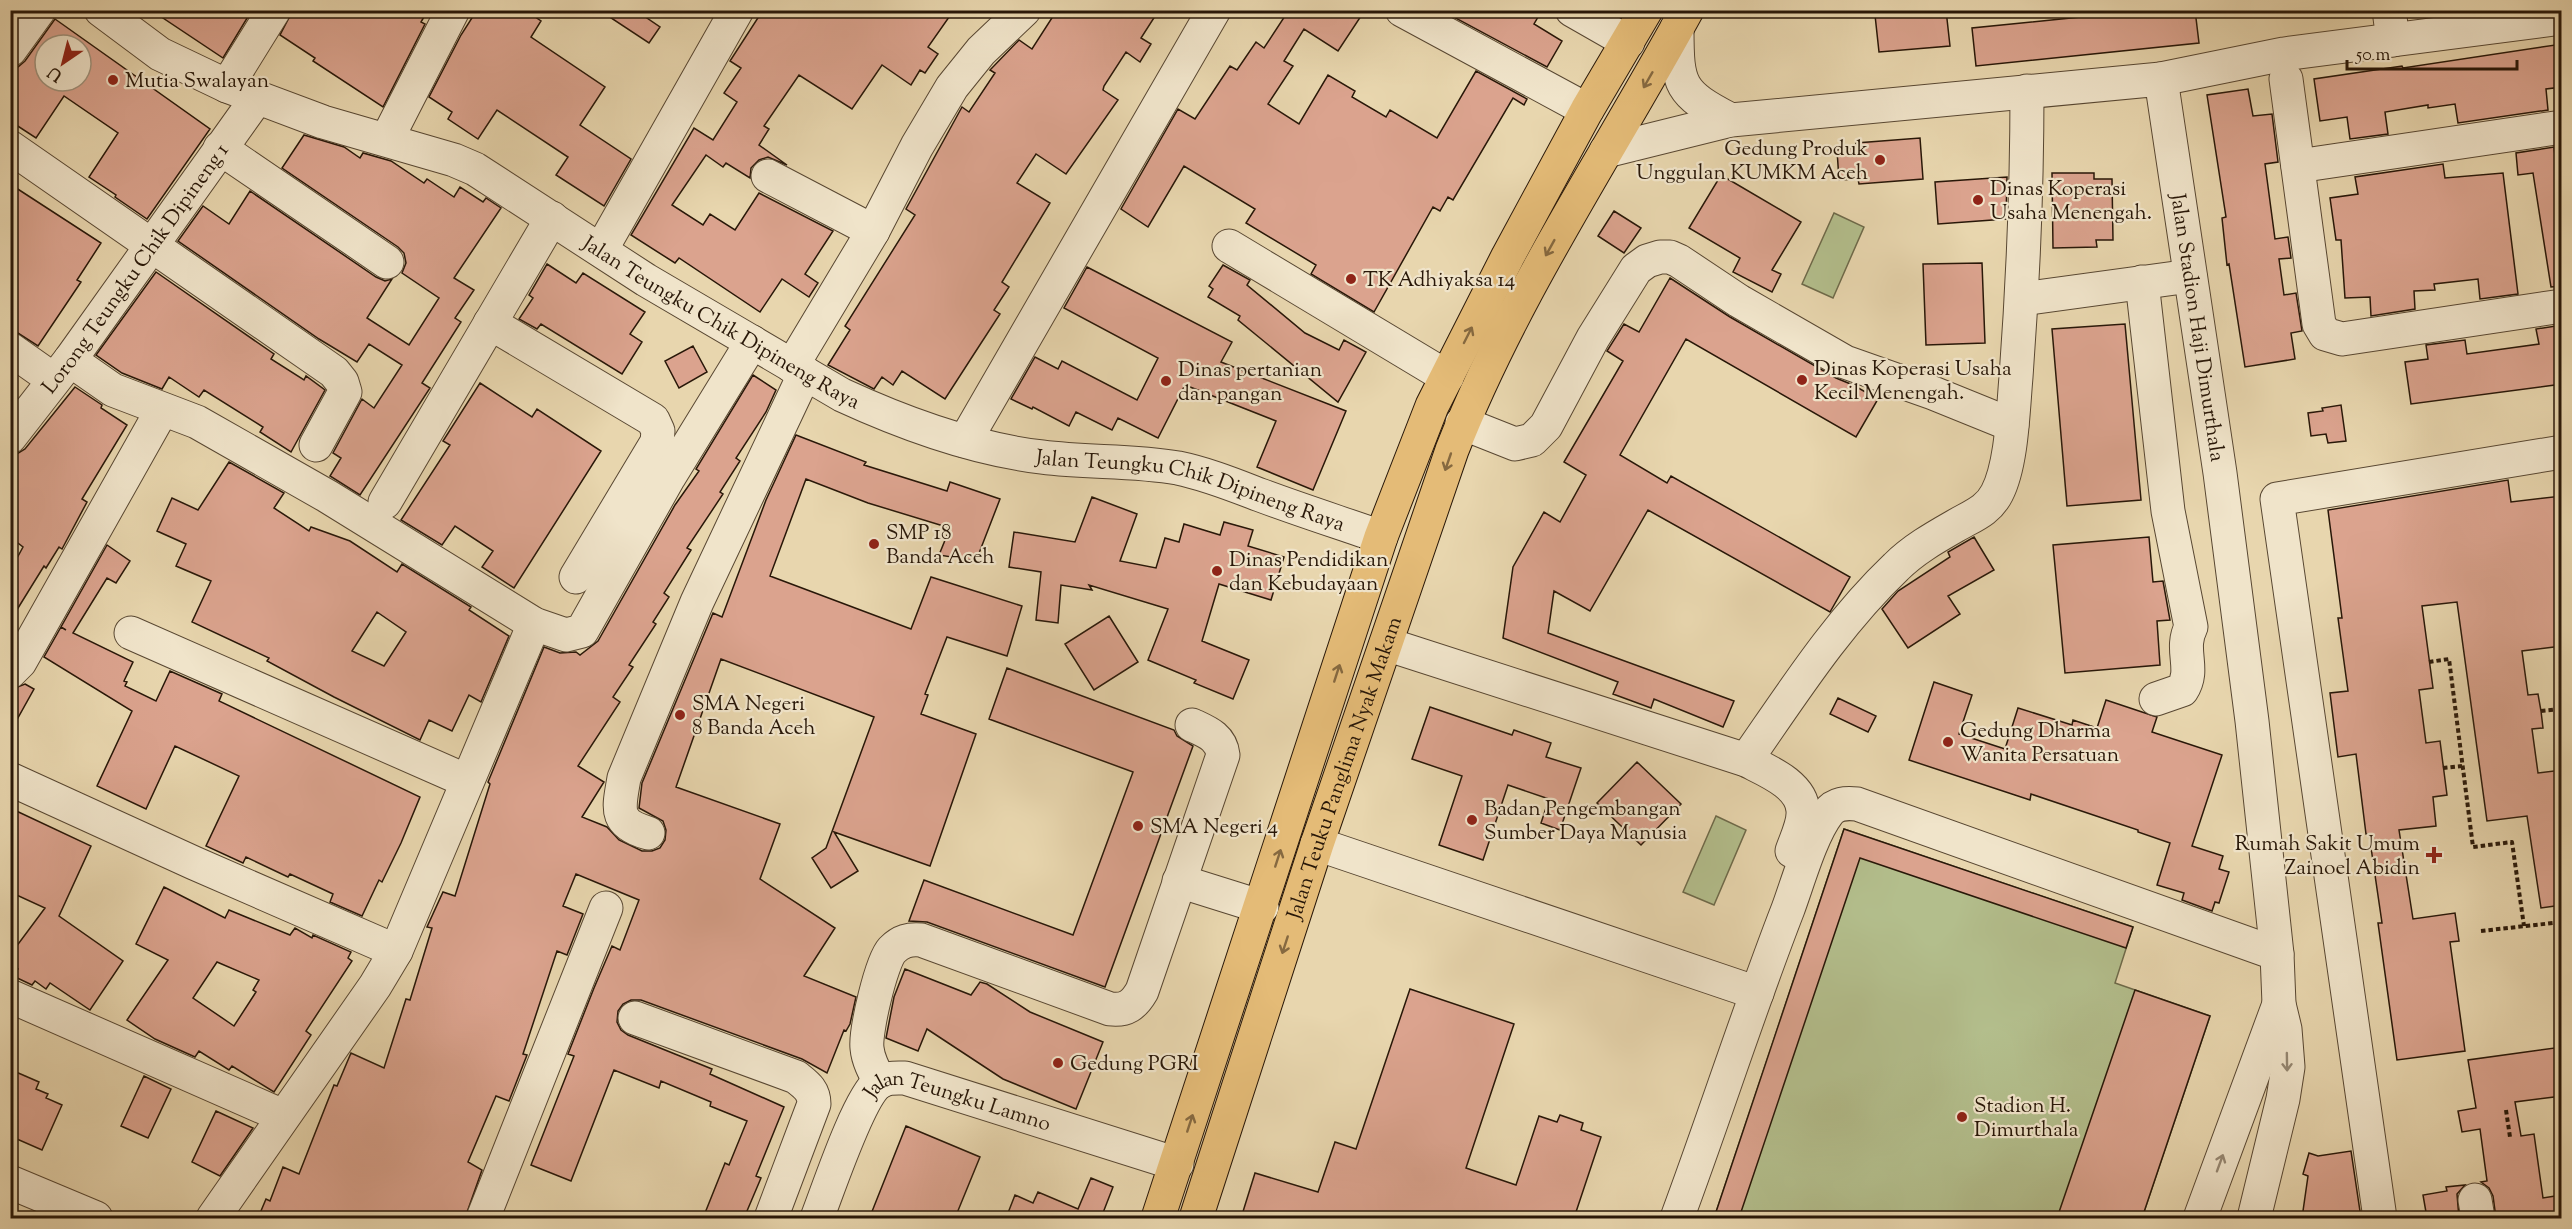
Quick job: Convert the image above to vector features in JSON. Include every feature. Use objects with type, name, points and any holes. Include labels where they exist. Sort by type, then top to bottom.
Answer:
[{"type":"main road","name":"Jalan Teuku Panglima Nyak Makam","points":[[1158,1218],[1262,907],[1381,537],[1432,406],[1508,256],[1587,110],[1646,10]]},
{"type":"main road","name":"Jalan Teuku Panglima Nyak Makam","points":[[1196,1218],[1317,844],[1462,423],[1509,322],[1682,19]]},
{"type":"street","points":[[10,50],[39,10]]},
{"type":"street","name":"Jalan Teungku Chik Dipineng Raya","points":[[101,10],[160,54],[227,86],[323,122],[387,139],[475,169],[601,250],[799,370],[875,410],[909,424],[965,441],[1041,457],[1149,464],[1180,469],[1221,480],[1381,537]]},
{"type":"street","points":[[227,86],[274,10]]},
{"type":"street","points":[[387,139],[453,10]]},
{"type":"street","points":[[648,833],[633,829],[622,818],[619,806],[624,778],[697,602],[799,370],[916,146],[952,87],[981,51],[1024,10]]},
{"type":"street","points":[[965,441],[1214,10]]},
{"type":"street","points":[[1402,10],[1587,110]]},
{"type":"street","points":[[1572,10],[1628,42]]},
{"type":"street","points":[[601,250],[724,15]]},
{"type":"street","points":[[1606,151],[1731,120],[2161,79],[2284,54],[2391,25],[2562,18]]},
{"type":"street","points":[[1682,19],[1677,56],[1681,81],[1694,98],[1731,120]]},
{"type":"street","name":"Jalan Stadion Haji Dimurthala","points":[[2161,79],[2225,508],[2252,721],[2277,954],[2279,1004],[2285,1029],[2288,1067],[2283,1099],[2254,1218]]},
{"type":"street","points":[[2286,79],[2319,324],[2325,334],[2342,339],[2562,306]]},
{"type":"street","points":[[1746,760],[1839,631],[1881,582],[1918,548],[1981,513],[1997,493],[2003,475],[2012,425],[2022,299],[2027,201],[2027,92]]},
{"type":"street","name":"Lorong Teungku Chik Dipineng 1","points":[[10,437],[62,370],[257,98]]},
{"type":"street","points":[[2298,166],[2562,127]]},
{"type":"street","points":[[10,147],[334,372],[342,382],[345,392],[316,445]]},
{"type":"street","points":[[220,148],[387,262]]},
{"type":"street","points":[[768,176],[873,231]]},
{"type":"street","points":[[385,502],[552,218]]},
{"type":"street","points":[[1229,246],[1447,376]]},
{"type":"street","points":[[1462,423],[1515,444],[1532,440],[1546,426],[1593,338],[1636,269],[1647,261],[1670,257],[1739,301],[1845,362],[1933,393],[2012,425]]},
{"type":"street","points":[[2022,299],[2190,276]]},
{"type":"street","points":[[2142,282],[2168,511],[2191,627],[2184,639],[2187,683],[2182,690],[2156,699]]},
{"type":"street","points":[[490,323],[653,420],[658,431],[657,442],[576,577]]},
{"type":"street","points":[[10,349],[197,422],[327,496],[534,624],[566,635],[578,634],[582,631],[669,477],[752,342]]},
{"type":"street","points":[[10,672],[20,662],[162,410]]},
{"type":"street","points":[[2225,508],[2562,452]]},
{"type":"street","points":[[2277,499],[2380,1218]]},
{"type":"street","points":[[213,1218],[375,986],[396,951],[534,624]]},
{"type":"street","points":[[131,633],[467,781]]},
{"type":"street","points":[[1386,644],[1746,760],[1771,773],[1795,791],[1803,806],[1800,828],[1749,990],[1718,1107],[1677,1218]]},
{"type":"street","points":[[880,1082],[870,1064],[866,1046],[871,1018],[886,959],[903,942],[910,939],[921,940],[1110,1009],[1124,1010],[1133,1005],[1142,991],[1222,755],[1222,747],[1216,737],[1192,725]]},
{"type":"street","points":[[10,779],[194,863],[396,951]]},
{"type":"street","points":[[1749,990],[1820,826],[1833,807],[1844,803],[1868,807],[2277,954]]},
{"type":"street","points":[[1317,844],[1749,990]]},
{"type":"street","points":[[1179,881],[1262,907]]},
{"type":"street","points":[[483,1218],[606,908]]},
{"type":"street","points":[[10,996],[283,1116]]},
{"type":"street","name":"Jalan Stadion Haji Dimurthala","points":[[2204,1217],[2279,1004]]},
{"type":"street","points":[[635,1018],[796,1077],[810,1089],[814,1096],[814,1104],[771,1218]]},
{"type":"street","name":"Jalan Teungku Lamno","points":[[817,1218],[865,1099],[880,1082],[889,1078],[905,1078],[1177,1164]]},
{"type":"street","points":[[10,1182],[96,1218]]},
{"type":"path","points":[[2429,662],[2449,659],[2473,847],[2512,842],[2524,926]]},
{"type":"path","points":[[2541,711],[2562,709]]},
{"type":"path","points":[[2443,768],[2462,766]]},
{"type":"path","points":[[2481,931],[2562,922]]},
{"type":"path","points":[[2506,1110],[2510,1137]]},
{"type":"green space","points":[[1834,213],[1864,227],[1833,298],[1802,284]]},
{"type":"green space","points":[[1716,816],[1746,830],[1714,905],[1683,892]]},
{"type":"green space","name":"Stadion H. Dimurthala","points":[[1844,829],[2133,927],[2115,983],[2210,1016],[2142,1218],[1714,1218]]},
{"type":"building","points":[[151,10],[252,10],[223,58]]},
{"type":"building","points":[[293,10],[428,10],[421,22],[425,24],[383,107],[313,61],[315,58],[280,35]]},
{"type":"building","points":[[477,10],[525,10],[541,21],[531,37],[605,87],[580,125],[631,159],[604,206],[556,175],[568,157],[497,110],[478,139],[448,119],[452,112],[429,97],[461,35]]},
{"type":"building","points":[[599,10],[635,10],[660,27],[649,43]]},
{"type":"building","points":[[763,10],[954,10],[928,47],[938,54],[925,73],[920,70],[911,85],[882,65],[852,109],[799,75],[764,126],[769,129],[759,145],[787,165],[768,157],[759,160],[751,168],[750,178],[726,163],[723,167],[706,155],[672,205],[703,225],[710,214],[735,230],[759,193],[833,231],[805,274],[818,283],[809,297],[782,279],[760,312],[679,258],[675,263],[631,235],[694,128],[713,140],[737,102],[724,93],[741,68],[730,61]]},
{"type":"building","points":[[1057,10],[1159,10],[1141,38],[1151,44],[1140,62],[1126,52],[1104,86],[1103,90],[1118,100],[1066,174],[1036,154],[1017,183],[1050,203],[1002,282],[1009,287],[994,310],[1000,314],[945,399],[902,371],[893,385],[882,377],[874,389],[828,365],[850,330],[845,326],[915,215],[906,209],[962,107],[969,112],[995,73],[990,70],[1019,40],[1032,49]]},
{"type":"building","points":[[1276,10],[1365,10],[1338,51],[1304,29],[1284,61],[1293,66],[1268,104],[1299,124],[1328,75],[1355,91],[1352,97],[1386,117],[1390,110],[1437,138],[1476,71],[1527,99],[1524,105],[1513,98],[1453,200],[1448,197],[1440,211],[1433,207],[1374,312],[1311,274],[1316,265],[1246,223],[1255,209],[1184,166],[1148,227],[1121,209],[1178,109],[1195,119],[1230,66],[1237,70],[1256,42],[1264,48],[1285,16]]},
{"type":"building","points":[[1450,10],[1526,10],[1538,17],[1534,24],[1562,41],[1547,67],[1448,14]]},
{"type":"building","points":[[1946,10],[1950,46],[1879,52],[1875,15]]},
{"type":"building","points":[[2090,10],[2195,10],[2199,43],[1976,66],[1972,28],[2090,16]]},
{"type":"building","points":[[55,19],[75,33],[45,33]]},
{"type":"building","points":[[2562,44],[2562,87],[2546,89],[2548,110],[2458,123],[2455,104],[2428,108],[2428,105],[2385,112],[2388,134],[2350,139],[2347,117],[2320,121],[2314,79]]},
{"type":"building","points":[[93,46],[210,129],[147,219],[89,177],[118,133],[64,96],[36,138],[10,121],[10,68],[18,67],[33,50],[33,93],[93,93]]},
{"type":"building","points":[[2248,89],[2253,116],[2272,114],[2278,162],[2265,164],[2275,239],[2288,237],[2291,258],[2279,259],[2284,295],[2296,293],[2302,331],[2291,333],[2295,359],[2245,367],[2229,264],[2227,265],[2222,218],[2226,217],[2207,95]]},
{"type":"building","points":[[304,135],[344,147],[360,158],[363,153],[391,161],[424,183],[427,179],[454,197],[460,187],[483,202],[486,198],[501,208],[454,278],[474,290],[455,318],[461,322],[422,383],[430,388],[360,495],[330,476],[341,458],[333,453],[362,399],[374,408],[402,365],[369,344],[357,362],[319,339],[178,241],[203,206],[229,224],[250,191],[376,277],[385,281],[392,279],[367,318],[409,345],[439,298],[402,273],[406,263],[404,253],[398,247],[282,168]]},
{"type":"building","name":"Gedung Produk Unggulan KUMKM Aceh","points":[[1920,138],[1923,179],[1859,184],[1858,179],[1839,180],[1837,150],[1856,148],[1856,143]]},
{"type":"building","points":[[2554,147],[2556,165],[2562,165],[2562,286],[2551,287],[2533,173],[2518,175],[2516,153]]},
{"type":"building","points":[[2443,164],[2445,178],[2503,173],[2518,294],[2480,299],[2478,279],[2434,284],[2435,290],[2414,291],[2415,309],[2371,316],[2370,297],[2345,298],[2341,240],[2336,240],[2330,198],[2358,194],[2355,177]]},
{"type":"building","points":[[2052,173],[2094,173],[2094,179],[2112,179],[2113,240],[2096,240],[2097,247],[2053,248]]},
{"type":"building","points":[[1721,175],[1801,222],[1772,270],[1781,274],[1772,292],[1733,272],[1740,258],[1689,228]]},
{"type":"building","name":"Dinas Koperasi Usaha Menengah.","points":[[2007,177],[2006,219],[1938,224],[1935,182]]},
{"type":"building","points":[[10,184],[101,243],[77,280],[81,282],[38,346],[10,328]]},
{"type":"building","points":[[1614,211],[1641,228],[1624,253],[1598,236]]},
{"type":"building","points":[[1982,263],[1985,343],[1926,345],[1923,264]]},
{"type":"building","points":[[547,264],[576,283],[583,273],[645,312],[630,334],[642,342],[622,374],[541,324],[537,329],[519,319],[533,298],[529,295]]},
{"type":"building","points":[[1223,265],[1250,280],[1247,285],[1305,333],[1339,350],[1344,340],[1366,352],[1338,402],[1238,320],[1240,316],[1208,297],[1213,289],[1209,286]]},
{"type":"building","points":[[1087,267],[1232,342],[1221,362],[1346,411],[1313,490],[1257,467],[1276,421],[1185,385],[1158,438],[1118,418],[1112,430],[1076,412],[1069,426],[1033,407],[1032,409],[1011,399],[1035,357],[1058,369],[1062,361],[1137,400],[1158,358],[1064,308]]},
{"type":"building","points":[[156,272],[274,354],[271,359],[304,380],[306,376],[325,390],[291,452],[260,432],[263,427],[204,390],[199,397],[169,377],[162,389],[122,373],[96,355]]},
{"type":"building","points":[[1670,278],[1730,317],[1836,378],[1878,399],[1856,437],[1686,339],[1620,455],[1667,483],[1671,476],[1850,577],[1830,612],[1648,510],[1590,611],[1554,591],[1548,633],[1734,701],[1723,727],[1654,699],[1651,708],[1613,694],[1618,682],[1503,638],[1513,567],[1544,512],[1560,522],[1586,475],[1564,462],[1623,361],[1607,351],[1624,324],[1639,332]]},
{"type":"building","points":[[2125,324],[2141,500],[2067,506],[2052,329]]},
{"type":"building","points":[[2562,325],[2562,384],[2411,404],[2405,362],[2428,359],[2426,345],[2465,340],[2467,354],[2539,344],[2536,329]]},
{"type":"building","points":[[693,346],[707,372],[679,388],[665,361]]},
{"type":"building","points":[[753,375],[776,390],[766,412],[736,458],[740,461],[720,492],[723,494],[687,548],[691,550],[664,593],[669,597],[653,622],[656,624],[629,665],[633,667],[613,697],[620,702],[578,766],[604,782],[582,817],[607,827],[619,840],[642,851],[660,848],[665,840],[666,830],[663,821],[639,808],[642,783],[713,613],[722,617],[766,500],[796,435],[866,462],[864,465],[947,491],[950,482],[1000,499],[976,561],[939,555],[950,528],[868,503],[806,479],[770,576],[911,629],[931,577],[1022,606],[1007,656],[947,637],[925,694],[928,695],[921,714],[976,734],[930,866],[834,832],[858,871],[831,888],[812,858],[826,848],[874,717],[721,659],[676,787],[780,824],[760,879],[835,928],[804,976],[856,997],[850,1024],[846,1031],[844,1030],[827,1073],[802,1059],[641,1000],[631,1000],[623,1004],[618,1011],[617,1022],[621,1030],[628,1035],[712,1069],[710,1074],[784,1107],[756,1176],[761,1178],[744,1218],[703,1218],[725,1163],[729,1165],[747,1121],[710,1106],[711,1102],[661,1081],[659,1088],[614,1070],[571,1181],[531,1165],[574,1056],[568,1054],[594,988],[612,946],[620,950],[639,900],[576,874],[563,906],[583,914],[567,955],[557,951],[523,1054],[527,1055],[509,1101],[496,1096],[468,1162],[482,1170],[465,1218],[258,1218],[266,1199],[270,1201],[283,1167],[299,1174],[334,1085],[337,1086],[351,1053],[384,1068],[406,999],[410,1000],[432,928],[427,927],[443,892],[455,896],[490,784],[488,782],[544,647],[560,653],[576,652],[580,655],[598,641],[675,505],[699,471],[696,469]]},
{"type":"building","points":[[480,383],[532,417],[537,409],[601,451],[514,588],[482,567],[493,551],[455,526],[442,545],[401,520],[450,445],[443,441]]},
{"type":"building","points":[[75,387],[127,425],[82,499],[87,502],[62,549],[59,547],[46,568],[44,566],[10,621],[10,571],[23,547],[10,537],[10,462],[15,455],[25,449]]},
{"type":"building","points":[[2341,405],[2346,441],[2328,443],[2326,434],[2311,436],[2308,413]]},
{"type":"building","points":[[229,462],[284,493],[274,508],[309,531],[311,527],[350,541],[397,572],[402,564],[471,607],[469,610],[509,636],[481,702],[469,695],[452,731],[429,720],[420,740],[267,661],[269,658],[192,622],[211,581],[176,566],[186,544],[157,531],[172,498],[198,510]],"holes":[[[377,612],[406,632],[384,666],[352,651]]]},
{"type":"building","points":[[2508,480],[2511,502],[2562,496],[2562,646],[2522,651],[2528,695],[2538,694],[2541,711],[2543,728],[2532,729],[2538,773],[2562,770],[2562,905],[2541,908],[2527,816],[2487,821],[2457,602],[2422,606],[2433,688],[2419,690],[2426,743],[2440,741],[2447,795],[2433,797],[2436,826],[2399,830],[2413,919],[2455,913],[2459,941],[2450,942],[2465,1051],[2397,1060],[2378,923],[2382,923],[2369,834],[2366,834],[2356,754],[2338,757],[2330,693],[2348,691],[2338,618],[2342,618],[2328,510]]},
{"type":"building","points":[[1092,497],[1137,514],[1120,561],[1156,568],[1165,538],[1179,542],[1184,524],[1220,535],[1224,522],[1253,530],[1248,546],[1284,557],[1271,600],[1219,584],[1202,641],[1249,660],[1233,699],[1194,683],[1196,680],[1148,660],[1168,609],[1089,585],[1092,590],[1061,585],[1058,623],[1036,620],[1041,572],[1009,567],[1014,532],[1075,542]]},
{"type":"building","points":[[1974,537],[1994,570],[1948,596],[1960,614],[1908,648],[1882,609],[1898,591],[1950,557],[1948,552]]},
{"type":"building","points":[[2149,537],[2153,582],[2163,581],[2170,620],[2157,621],[2160,665],[2065,673],[2053,545]]},
{"type":"building","points":[[107,545],[130,561],[116,583],[107,578],[73,633],[133,662],[124,681],[127,682],[125,686],[156,701],[170,671],[222,694],[219,701],[420,797],[382,882],[379,880],[362,916],[330,902],[333,894],[290,874],[288,877],[246,857],[243,863],[206,846],[239,776],[175,746],[146,809],[97,786],[132,711],[44,657]]},
{"type":"building","points":[[1109,616],[1138,662],[1094,690],[1065,644]]},
{"type":"building","name":"SMA Negeri 4","points":[[1007,668],[1174,730],[1177,736],[1193,746],[1105,987],[927,922],[909,921],[924,880],[1073,935],[1133,772],[989,719]]},
{"type":"building","points":[[1934,682],[1972,695],[1959,734],[2005,749],[2018,708],[2072,725],[2073,720],[2097,728],[2106,700],[2157,717],[2152,732],[2222,755],[2192,846],[2223,856],[2219,869],[2229,872],[2219,903],[2215,902],[2212,911],[2182,900],[2184,893],[2157,885],[2170,843],[2031,794],[2030,800],[1909,760]]},
{"type":"building","points":[[25,684],[34,689],[10,732],[10,690]]},
{"type":"building","points":[[1838,698],[1876,716],[1868,732],[1830,714]]},
{"type":"building","points":[[1430,707],[1512,735],[1514,730],[1551,743],[1546,757],[1581,768],[1560,830],[1541,823],[1549,799],[1508,785],[1483,860],[1439,845],[1462,776],[1412,759]]},
{"type":"building","points":[[1637,762],[1681,804],[1641,845],[1597,803]]},
{"type":"building","points":[[10,808],[91,846],[59,916],[123,961],[90,1010],[50,983],[46,989],[35,981],[32,985],[13,976],[18,969],[10,963],[10,955],[45,908],[10,892]]},
{"type":"building","points":[[1844,829],[2133,927],[2126,948],[1860,858],[1739,1218],[1714,1218]]},
{"type":"building","points":[[164,887],[225,918],[229,910],[290,935],[295,928],[312,938],[313,935],[351,952],[348,958],[352,961],[306,1031],[311,1035],[274,1092],[232,1066],[229,1070],[199,1051],[195,1057],[155,1039],[127,1020],[168,960],[136,944]],"holes":[[[217,962],[259,980],[253,990],[256,992],[234,1026],[193,998]]]},
{"type":"building","points":[[905,969],[971,995],[980,982],[987,984],[1030,1012],[1103,1042],[1076,1109],[1003,1079],[927,1029],[918,1051],[886,1038],[894,997]]},
{"type":"building","points":[[1410,989],[1514,1024],[1466,1168],[1516,1185],[1539,1116],[1557,1122],[1560,1115],[1583,1123],[1581,1130],[1601,1137],[1574,1218],[1241,1218],[1255,1173],[1318,1192],[1335,1142],[1356,1149]]},
{"type":"building","points":[[2135,990],[2210,1016],[2142,1218],[2057,1218]]},
{"type":"building","points":[[2562,1047],[2562,1096],[2515,1102],[2521,1136],[2534,1134],[2543,1198],[2562,1195],[2562,1218],[2496,1218],[2493,1196],[2489,1188],[2481,1182],[2487,1181],[2480,1129],[2462,1132],[2458,1111],[2476,1108],[2468,1060]]},
{"type":"building","points":[[16,1072],[39,1082],[36,1089],[48,1094],[46,1098],[62,1105],[42,1150],[10,1136],[10,1083]]},
{"type":"building","points":[[144,1076],[171,1089],[148,1138],[121,1126]]},
{"type":"building","points":[[216,1111],[253,1128],[220,1176],[192,1162]]},
{"type":"building","points":[[906,1126],[980,1157],[955,1218],[881,1218],[871,1214]]},
{"type":"building","points":[[2351,1151],[2361,1218],[2302,1218],[2308,1176],[2303,1174],[2309,1153],[2318,1156]]},
{"type":"building","points":[[1091,1178],[1113,1187],[1101,1218],[1006,1218],[1015,1195],[1033,1203],[1038,1192],[1078,1209]]},
{"type":"building","points":[[2465,1185],[2457,1194],[2459,1218],[2427,1218],[2423,1195],[2447,1191],[2446,1187]]},
{"type":"place","name":"Mutia Swalayan","points":[[113,80]]},
{"type":"place","name":"Gedung Produk Unggulan KUMKM Aceh","points":[[1880,160]]},
{"type":"place","name":"Dinas Koperasi Usaha Menengah.","points":[[1978,200]]},
{"type":"place","name":"TK Adhiyaksa 14","points":[[1351,279]]},
{"type":"place","name":"Dinas Koperasi Usaha Kecil Menengah.","points":[[1802,380]]},
{"type":"place","name":"Dinas pertanian dan pangan","points":[[1166,381]]},
{"type":"place","name":"SMP 18 Banda Aceh","points":[[874,544]]},
{"type":"place","name":"Dinas Pendidikan dan Kebudayaan","points":[[1217,571]]},
{"type":"place","name":"SMA Negeri 8 Banda Aceh","points":[[680,715]]},
{"type":"place","name":"Gedung Dharma Wanita Persatuan","points":[[1948,742]]},
{"type":"place","name":"Badan Pengembangan Sumber Daya Manusia","points":[[1472,820]]},
{"type":"place","name":"SMA Negeri 4","points":[[1138,826]]},
{"type":"place","name":"Rumah Sakit Umum Zainoel Abidin","points":[[2434,855]]},
{"type":"place","name":"Gedung PGRI","points":[[1058,1063]]},
{"type":"place","name":"Stadion H. Dimurthala","points":[[1962,1117]]}]
